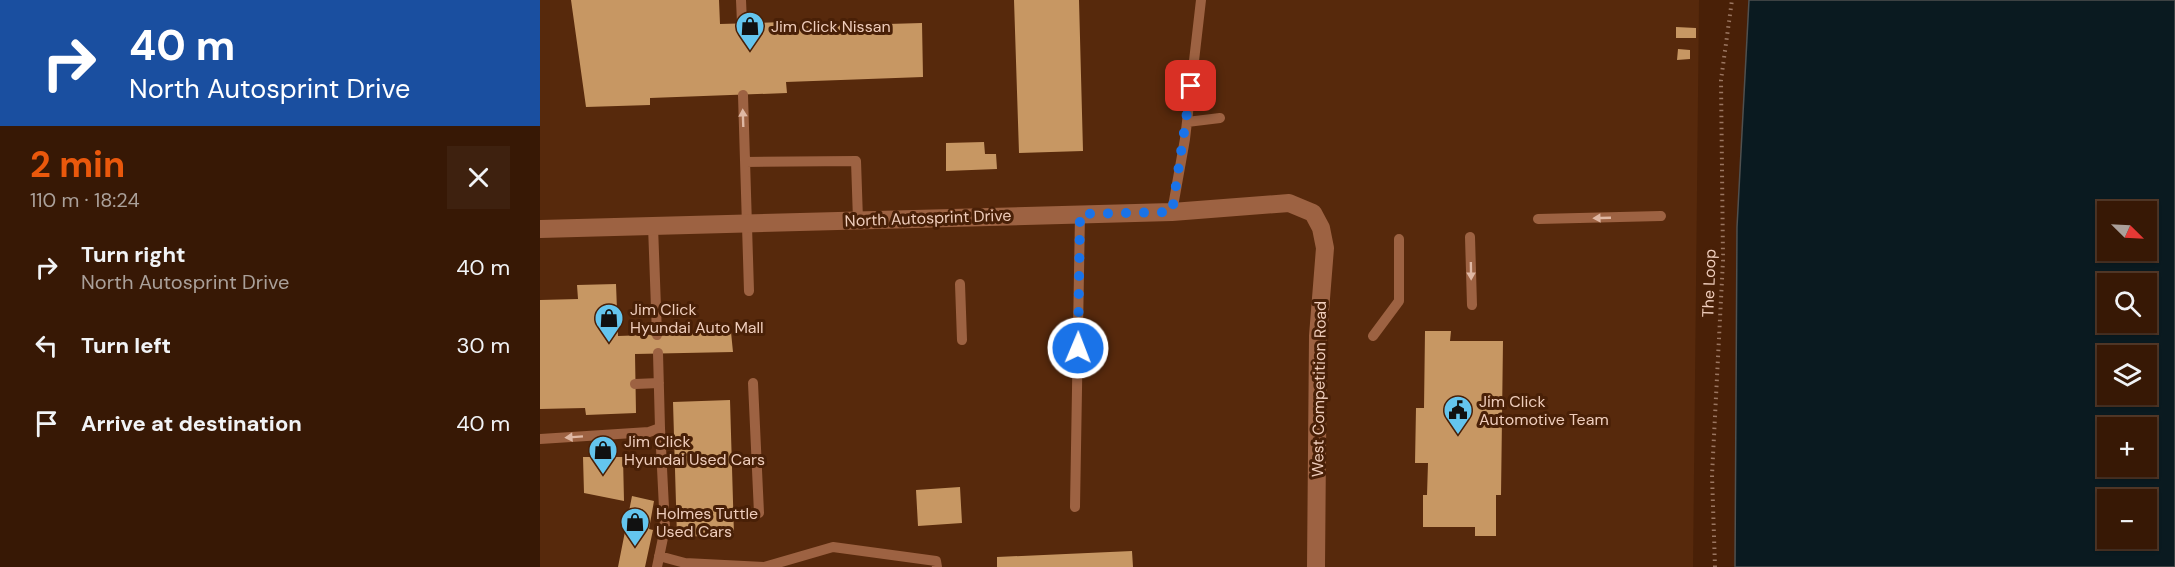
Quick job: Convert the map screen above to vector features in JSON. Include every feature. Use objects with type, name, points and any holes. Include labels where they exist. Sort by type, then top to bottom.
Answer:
[{"type":"street","name":"North Autosprint Drive","points":[[540,229],[1172,212],[1289,203],[1313,213]]},
{"type":"street","name":"West Competition Road","points":[[1313,213],[1322,228],[1324,248],[1318,336],[1316,567]]},
{"type":"lane","points":[[741,0],[741,23]]},
{"type":"lane","points":[[1172,212],[1201,0]]},
{"type":"lane","points":[[743,95],[749,291]]},
{"type":"lane","points":[[1186,122],[1220,118]]},
{"type":"lane","points":[[745,162],[856,161],[858,220]]},
{"type":"lane","points":[[1075,507],[1080,214]]},
{"type":"lane","points":[[1538,219],[1661,216]]},
{"type":"lane","points":[[653,226],[657,335]]},
{"type":"lane","points":[[1470,237],[1472,305]]},
{"type":"lane","points":[[1373,336],[1399,301],[1399,239]]},
{"type":"lane","points":[[960,284],[962,340]]},
{"type":"lane","points":[[658,353],[664,528],[658,562],[764,567],[833,547],[936,561],[937,567]]},
{"type":"lane","points":[[636,384],[658,383]]},
{"type":"lane","points":[[753,383],[759,513]]},
{"type":"lane","points":[[540,439],[649,432],[660,428]]},
{"type":"path","name":"The Loop","points":[[1715,567],[1712,476],[1723,260],[1721,80],[1732,0]]},
{"type":"shaded area","points":[[540,0],[1699,0],[1693,567],[540,567]]},
{"type":"shaded area","points":[[1749,0],[2175,0],[2175,567],[1735,567],[1737,227]]},
{"type":"building","name":"Jim Click Nissan","points":[[571,0],[719,0],[720,24],[785,22],[785,27],[922,23],[923,77],[786,82],[787,93],[650,98],[650,105],[586,107]]},
{"type":"building","points":[[1014,0],[1079,0],[1083,151],[1019,153]]},
{"type":"building","points":[[1676,27],[1696,28],[1696,38],[1676,38]]},
{"type":"building","points":[[1678,49],[1690,50],[1690,59],[1677,60]]},
{"type":"building","points":[[984,142],[985,154],[996,154],[997,169],[946,171],[946,143]]},
{"type":"building","name":"Jim Click Hyundai Auto Mall","points":[[616,284],[618,336],[731,332],[733,352],[635,354],[636,413],[586,415],[585,408],[540,409],[540,300],[578,299],[577,285]]},
{"type":"building","name":"Jim Click Automotive Team","points":[[1425,331],[1451,331],[1450,341],[1503,341],[1501,495],[1496,495],[1496,536],[1475,536],[1475,527],[1423,527],[1423,495],[1427,495],[1428,463],[1415,463],[1416,408],[1424,408]]},
{"type":"building","points":[[730,400],[734,535],[677,537],[673,402]]},
{"type":"building","name":"Jim Click Hyundai Used Cars","points":[[583,457],[623,457],[624,501],[584,493]]},
{"type":"building","points":[[960,487],[962,523],[918,526],[916,490]]},
{"type":"building","name":"Holmes Tuttle Used Cars","points":[[632,496],[654,501],[649,529],[653,530],[645,567],[618,567]]},
{"type":"building","points":[[1132,551],[1133,567],[997,567],[997,557]]},
{"type":"place","name":"Jim Click Nissan","points":[[750,52]]},
{"type":"place","name":"Jim Click Hyundai Auto Mall","points":[[609,344]]},
{"type":"place","name":"Jim Click Automotive Team","points":[[1458,436]]},
{"type":"place","name":"Jim Click Hyundai Used Cars","points":[[603,476]]},
{"type":"place","name":"Holmes Tuttle Used Cars","points":[[635,548]]},
{"type":"route","points":[[1078,348],[1080,214],[1172,212],[1185,139],[1191,86]]}]
